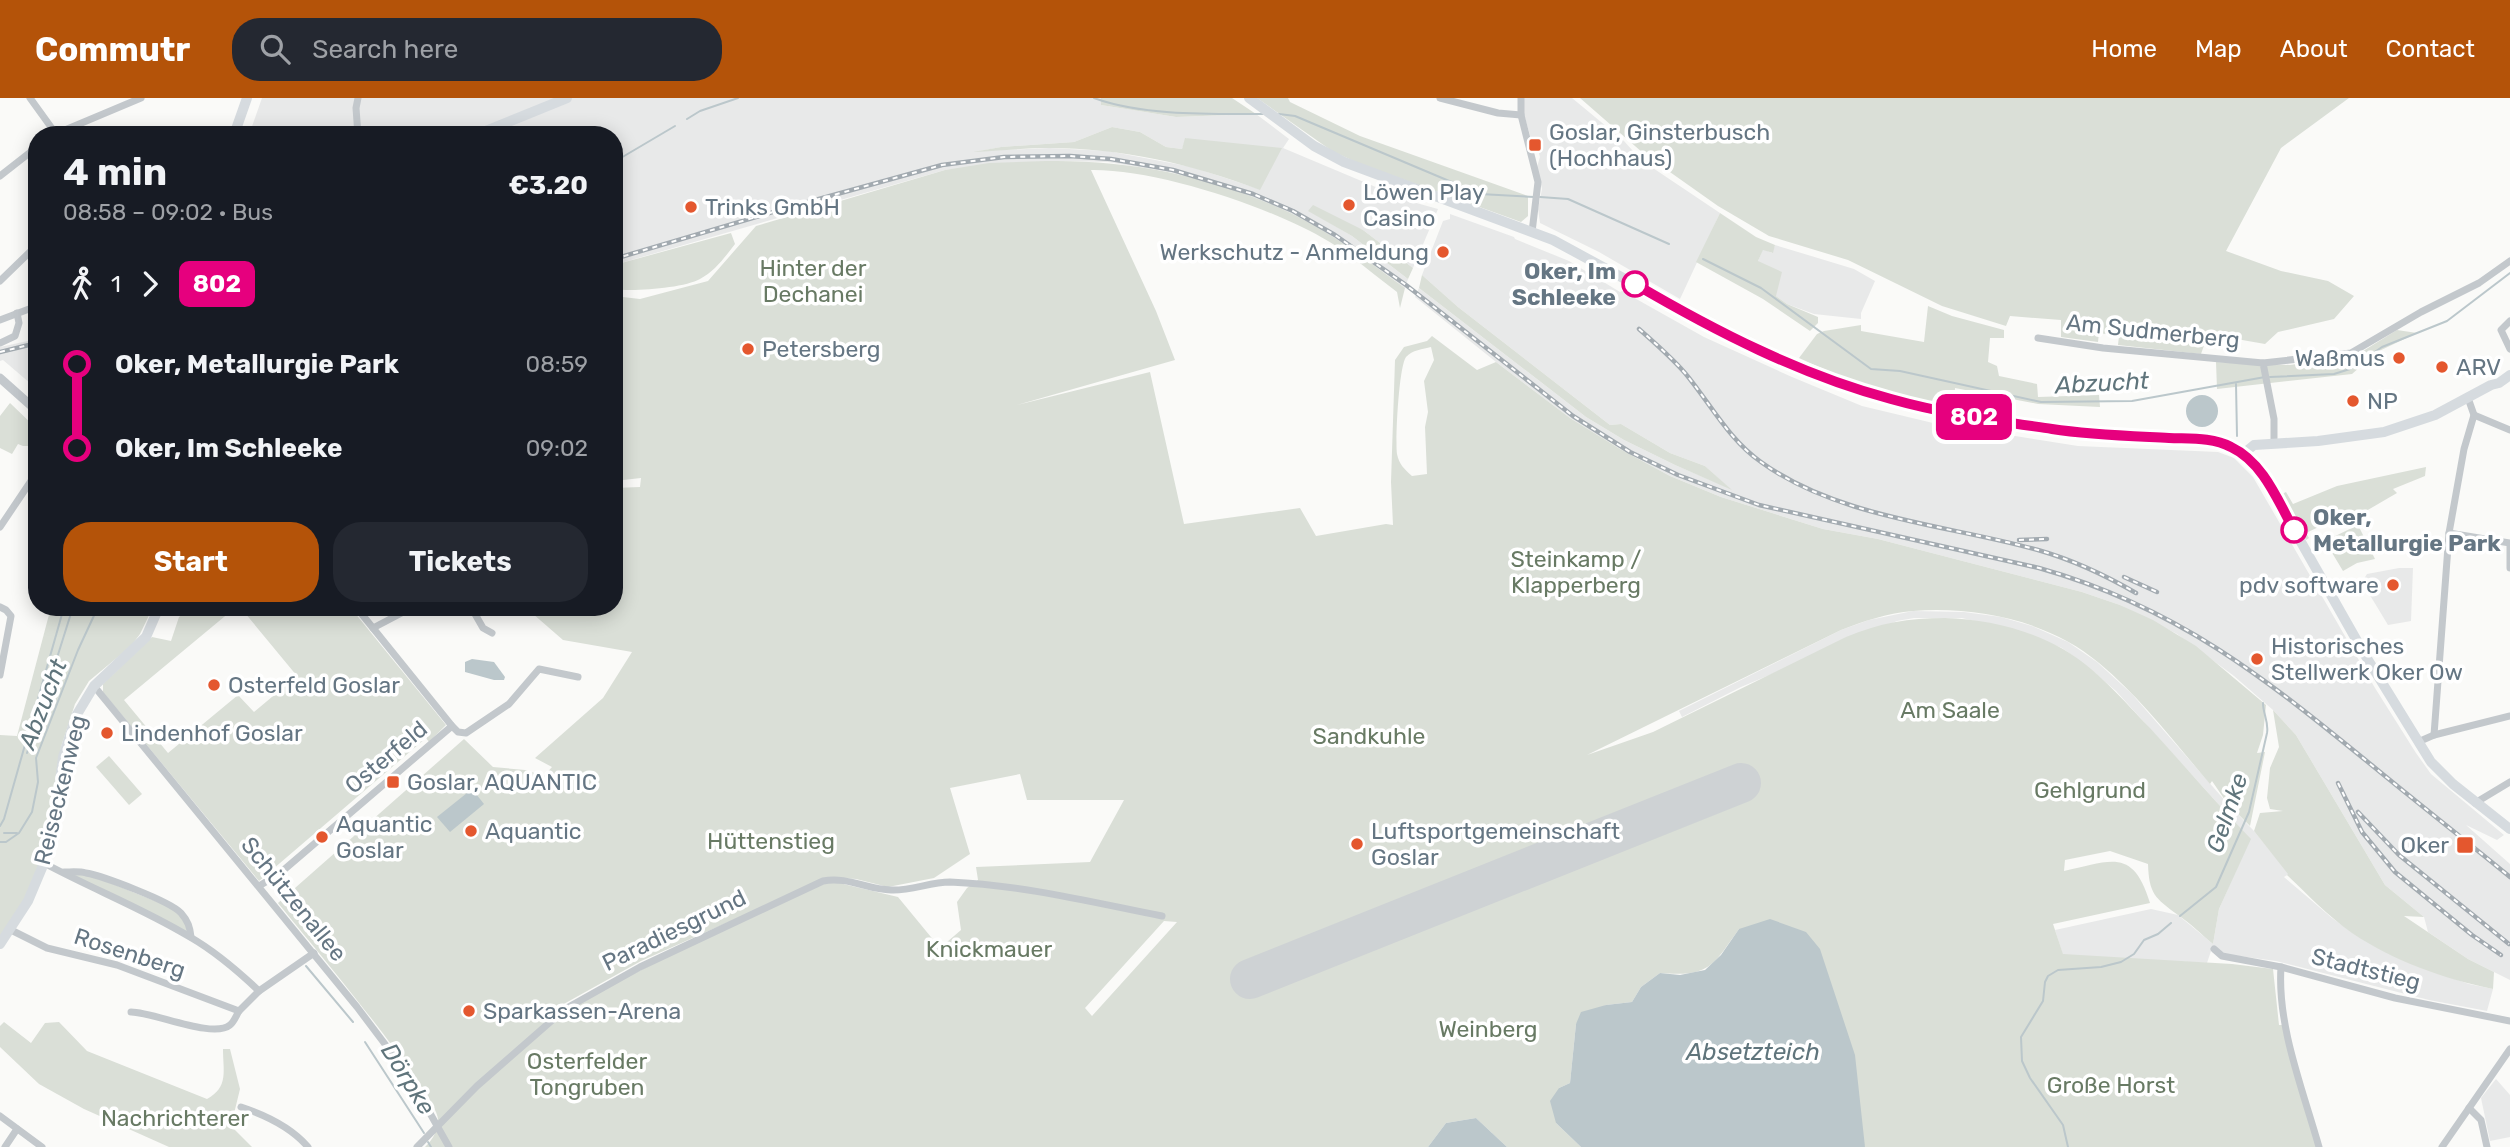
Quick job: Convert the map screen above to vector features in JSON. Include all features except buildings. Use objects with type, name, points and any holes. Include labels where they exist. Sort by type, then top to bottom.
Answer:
[{"type":"main road","points":[[238,126],[248,98]]},
{"type":"main road","points":[[498,126],[567,98]]},
{"type":"main road","points":[[1249,98],[1330,156],[1572,249],[1730,335],[1790,363],[1877,395],[1959,414],[2060,430],[2213,440],[2233,447],[2263,475],[2418,742],[2439,772],[2510,829]]},
{"type":"main road","points":[[2243,454],[2254,445],[2318,441],[2384,432],[2435,415],[2491,385],[2496,385],[2510,375]]},
{"type":"main road","name":"Reiseckenweg","points":[[0,944],[29,901],[44,863],[54,827],[63,757],[79,709],[94,686],[149,633],[154,616]]},
{"type":"street","points":[[30,98],[49,126]]},
{"type":"street","points":[[74,126],[141,98]]},
{"type":"street","points":[[357,126],[355,108],[358,98]]},
{"type":"street","points":[[1440,98],[1498,113],[1521,115]]},
{"type":"street","points":[[1521,98],[1521,115],[1532,152],[1538,190],[1532,232]]},
{"type":"street","points":[[0,176],[28,154]]},
{"type":"street","points":[[0,281],[28,254]]},
{"type":"street","name":"Am Sudmerberg","points":[[2038,338],[2264,366],[2351,353],[2421,312],[2479,283],[2510,261]]},
{"type":"street","points":[[0,320],[28,309]]},
{"type":"street","points":[[0,343],[15,336],[19,323],[17,313]]},
{"type":"street","points":[[2510,321],[2501,330],[2510,349]]},
{"type":"street","name":"Am Sudmerberg","points":[[2264,366],[2274,419],[2274,444]]},
{"type":"street","points":[[0,378],[28,403]]},
{"type":"street","points":[[2434,731],[2449,533],[2464,449],[2474,415],[2468,398]]},
{"type":"street","points":[[2474,415],[2510,430]]},
{"type":"street","points":[[0,527],[28,486]]},
{"type":"street","points":[[20,499],[28,491]]},
{"type":"street","points":[[2449,533],[2510,544],[2510,568]]},
{"type":"street","points":[[0,607],[11,616],[0,675]]},
{"type":"street","name":"Osterfeld","points":[[259,887],[279,874],[452,726],[363,616]]},
{"type":"street","points":[[373,628],[396,616]]},
{"type":"street","points":[[476,616],[483,628],[492,633]]},
{"type":"street","points":[[452,726],[458,732],[466,733],[509,704],[539,669],[578,677]]},
{"type":"street","name":"Schützenallee","points":[[94,686],[314,953],[409,1076],[449,1147]]},
{"type":"street","points":[[2418,742],[2434,731],[2510,716]]},
{"type":"street","points":[[2475,803],[2510,782]]},
{"type":"street","points":[[44,863],[191,937],[232,965],[259,991]]},
{"type":"street","points":[[61,872],[90,874],[169,904],[180,911],[190,925],[191,937]]},
{"type":"street","name":"Paradiesgrund","points":[[417,1147],[488,1076],[565,1009],[640,967],[816,883],[839,879],[892,890],[939,883],[999,885],[1053,893],[1162,916]]},
{"type":"street","name":"Rosenberg","points":[[10,930],[47,948],[117,965],[239,1011]]},
{"type":"street","name":"Stadtstieg","points":[[2214,949],[2222,957],[2281,967],[2388,997],[2510,1021]]},
{"type":"street","points":[[131,1012],[149,1013],[219,1030],[230,1025],[239,1011],[259,991],[314,953]]},
{"type":"street","points":[[2281,967],[2279,990],[2283,1016],[2319,1147]]},
{"type":"street","points":[[2442,1147],[2510,1049]]},
{"type":"street","points":[[241,1107],[270,1118],[308,1147]]},
{"type":"street","points":[[2469,1108],[2481,1120],[2487,1147]]},
{"type":"street","points":[[0,1116],[42,1147]]},
{"type":"street","points":[[5,1147],[17,1129]]},
{"type":"shaded area","points":[[262,98],[1101,98],[1101,105],[1176,117],[1256,114],[1289,139],[1283,148],[1409,201],[1438,209],[1413,268],[1363,230],[1308,210],[1352,236],[1408,279],[1405,288],[1343,243],[1251,197],[1216,184],[1169,172],[1108,162],[1066,161],[945,170],[623,262],[623,126],[252,126]],"holes":[[[1112,127],[1140,132],[1166,147],[1182,149],[1186,138],[1259,189],[1192,167],[1108,151],[1049,148],[980,151],[1074,142]]]},
{"type":"shaded area","points":[[1523,98],[1572,98],[1624,141],[1641,160],[1720,213],[1680,299],[1599,252],[1540,223],[1538,209],[1542,189],[1537,167],[1540,157],[1536,142],[1531,139],[1523,111]]},
{"type":"shaded area","points":[[1450,214],[1514,237],[1569,261],[1704,337],[1862,406],[1933,423],[2078,446],[2218,452],[2234,458],[2253,477],[2375,688],[2431,774],[2504,835],[2497,840],[2466,825],[2510,864],[2510,980],[2468,959],[2428,932],[2424,917],[2385,885],[2296,735],[2273,710],[2234,676],[2177,634],[2120,605],[2082,592],[1878,539],[1823,529],[1721,497],[1670,476],[1570,418],[1415,297],[1419,288],[1586,417],[1624,440],[1729,488],[1705,466],[1670,453],[1621,424],[1610,425],[1458,307],[1422,275],[1443,221],[1450,219]]},
{"type":"shaded area","points":[[1775,245],[1854,269],[1875,281],[1861,319],[1814,314],[1787,304],[1776,296],[1758,261],[1763,249],[1772,253]]},
{"type":"shaded area","points":[[28,341],[28,381],[3,360],[0,361],[0,347]]},
{"type":"shaded area","points":[[2413,568],[2411,621],[2388,625],[2362,582],[2367,574]]},
{"type":"shaded area","points":[[1913,611],[1964,612],[2001,617],[2032,626],[2068,642],[2097,662],[2132,694],[2254,831],[2289,874],[2284,877],[2353,933],[2420,967],[2469,984],[2493,989],[2487,1011],[2429,1000],[2276,961],[2224,954],[2213,945],[2207,963],[2063,955],[2055,930],[2151,909],[2178,915],[2213,944],[2219,909],[2250,839],[2116,691],[2062,648],[2028,634],[1962,618],[1914,618],[1897,621],[1741,687],[1682,717],[1679,711],[1841,630],[1869,620]]},
{"type":"shaded area","points":[[2496,1079],[2510,1095],[2510,1137],[2490,1141],[2481,1098]]},
{"type":"green space","points":[[1101,98],[1232,98],[1256,114],[1176,117],[1101,105]]},
{"type":"green space","points":[[1257,98],[1288,98],[1290,102],[1360,136],[1528,196],[1528,216],[1521,222],[1358,163],[1332,151]]},
{"type":"green space","points":[[1580,98],[2349,98],[2281,148],[2226,251],[2281,271],[2328,281],[2354,296],[2334,319],[2278,332],[2265,344],[2208,334],[2201,354],[2118,345],[2119,336],[2099,333],[2098,342],[2061,337],[2061,320],[2010,316],[2006,326],[1942,306],[1848,260],[1769,236],[1718,206],[1643,153]]},
{"type":"green space","points":[[1112,127],[1140,132],[1166,147],[1182,149],[1185,138],[1282,148],[1260,190],[1208,172],[1129,154],[1049,148],[973,152],[1001,147],[1074,142]]},
{"type":"green space","points":[[1085,162],[1163,171],[1201,180],[1276,206],[1311,224],[1352,249],[1405,288],[1400,308],[1397,292],[1337,247],[1304,228],[1245,203],[1148,176],[1091,170],[1156,311],[1175,360],[1017,405],[1150,372],[1184,524],[1300,508],[1316,536],[1393,525],[1391,482],[1395,360],[1404,347],[1427,341],[1432,336],[1477,370],[1496,362],[1570,418],[1620,449],[1670,476],[1721,497],[1823,529],[1878,539],[2082,592],[2153,620],[2196,646],[2266,705],[2263,735],[2257,753],[2265,752],[2250,826],[2143,706],[2099,663],[2058,636],[2035,627],[2011,619],[1962,611],[1904,612],[1841,630],[1587,755],[1653,732],[1846,637],[1882,625],[1932,618],[1975,620],[2006,626],[2050,642],[2087,666],[2120,696],[2251,839],[2219,909],[2213,944],[2159,899],[2152,889],[2148,864],[2110,851],[2065,860],[2064,871],[2107,862],[2128,866],[2136,873],[2150,903],[2053,924],[2063,954],[2273,969],[2279,1025],[2285,1025],[2319,1147],[1865,1147],[1739,929],[1708,967],[1689,973],[1660,973],[1641,987],[1632,1002],[1606,1005],[1576,1024],[1570,1083],[1559,1088],[1556,1123],[1581,1147],[1507,1147],[1476,1118],[1446,1123],[1428,1147],[425,1147],[438,1123],[432,1104],[394,1047],[278,903],[464,739],[493,767],[525,770],[544,776],[552,767],[535,758],[603,698],[632,652],[563,640],[535,616],[623,616],[623,488],[640,487],[641,478],[623,480],[623,297],[640,299],[708,281],[756,226],[945,170],[989,163]],"holes":[[[1431,347],[1434,360],[1424,381],[1428,412],[1425,427],[1427,474],[1412,476],[1402,466],[1397,454],[1400,388],[1406,357],[1414,351]],[[1020,774],[1027,800],[1124,800],[1090,862],[976,867],[978,880],[967,888],[957,902],[961,930],[940,948],[898,897],[839,883],[831,877],[856,879],[888,887],[934,878],[970,854],[950,788]],[[807,887],[597,992],[552,1021],[553,1010],[641,961]],[[1164,921],[1177,922],[1092,1016],[1085,1008]]]},
{"type":"green space","points":[[1313,205],[1363,230],[1413,268],[1408,279],[1352,236],[1308,211]]},
{"type":"green space","points":[[1720,213],[1756,237],[1775,245],[1773,253],[1763,250],[1758,261],[1782,272],[1776,296],[1787,304],[1818,317],[1818,323],[1810,331],[1763,299],[1696,262]]},
{"type":"green space","points":[[731,233],[735,244],[705,276],[682,285],[623,289],[623,263]]},
{"type":"green space","points":[[1422,275],[1458,307],[1610,425],[1621,424],[1670,453],[1705,466],[1732,490],[1624,440],[1586,417],[1419,288]]},
{"type":"green space","points":[[1928,306],[1952,316],[2004,330],[2004,338],[1990,338],[1988,362],[1997,366],[1999,376],[2037,384],[2038,397],[2099,395],[2100,407],[2038,404],[1955,388],[1954,408],[1875,388],[1799,358],[1817,334],[1861,325],[1861,331],[1924,342]]},
{"type":"green space","points":[[2397,330],[2417,333],[2377,352],[2352,374],[2217,389],[2216,362],[2290,365],[2355,356]]},
{"type":"green space","points":[[10,403],[28,420],[28,446],[18,444],[12,454],[0,448],[0,416]]},
{"type":"green space","points":[[2426,467],[2425,476],[2393,489],[2397,493],[2354,518],[2350,512],[2306,533],[2309,538],[2306,540],[2280,495],[2286,492],[2293,504],[2337,486]]},
{"type":"green space","points":[[2358,525],[2375,559],[2357,563],[2343,571],[2325,541]]},
{"type":"green space","points":[[49,616],[149,616],[131,646],[89,681],[75,704],[61,747],[52,814],[43,855],[27,896],[0,939],[0,735],[17,736]]},
{"type":"green space","points":[[225,616],[124,700],[168,753],[238,695],[254,712],[297,676],[247,616],[357,616],[446,725],[429,742],[426,738],[259,881],[103,692],[103,684],[152,637],[171,641],[179,617]]},
{"type":"green space","points":[[2273,710],[2296,735],[2385,885],[2424,917],[2404,916],[2468,959],[2494,972],[2493,989],[2420,968],[2368,943],[2335,920],[2287,875],[2254,831],[2260,813],[2283,811],[2270,809],[2267,798],[2270,768],[2279,747]]},
{"type":"green space","points":[[109,756],[142,794],[129,805],[96,767]]},
{"type":"green space","points":[[61,872],[83,872],[180,911],[191,937]]},
{"type":"green space","name":"Nachrichterer","points":[[4,1022],[31,1043],[45,1023],[59,1022],[87,1051],[207,1099],[222,1084],[223,1049],[230,1049],[240,1089],[231,1126],[252,1147],[169,1147],[84,1109],[39,1084],[0,1047],[0,1026]]},
{"type":"water","points":[[2202,395],[2214,399],[2218,411],[2214,423],[2202,427],[2190,423],[2186,411],[2190,399]]},
{"type":"water","points":[[472,659],[494,662],[505,677],[504,680],[465,672],[465,662]]},
{"type":"water","points":[[472,789],[484,804],[450,832],[437,817]]},
{"type":"water","name":"Absetzteich","points":[[1770,919],[1806,932],[1820,949],[1855,1055],[1865,1147],[1581,1147],[1556,1123],[1550,1101],[1559,1088],[1570,1083],[1576,1024],[1581,1012],[1632,1002],[1641,987],[1660,973],[1680,975],[1705,970],[1721,955],[1739,929]]},
{"type":"water","points":[[1476,1118],[1507,1147],[1428,1147],[1446,1123]]},
{"type":"waterway","name":"Abzucht","points":[[687,119],[700,111],[738,98]]},
{"type":"waterway","name":"Abzucht","points":[[1094,98],[1155,111],[1263,114]]},
{"type":"waterway","name":"Abzucht","points":[[1279,114],[1295,116],[1480,194],[1534,197]]},
{"type":"waterway","name":"Abzucht","points":[[623,157],[675,126]]},
{"type":"waterway","name":"Abzucht","points":[[1540,197],[1568,199],[1669,244]]},
{"type":"waterway","name":"Abzucht","points":[[1703,259],[1761,288],[1871,369],[1900,371],[2041,402],[2132,401],[2265,377]]},
{"type":"waterway","name":"Abzucht","points":[[2270,377],[2334,374],[2350,369],[2382,347],[2447,321],[2510,273]]},
{"type":"waterway","name":"Gelmke","points":[[2236,384],[2237,436]]},
{"type":"waterway","points":[[0,826],[61,616]]},
{"type":"waterway","points":[[27,753],[70,616]]},
{"type":"waterway","name":"Abzucht","points":[[0,842],[6,842],[19,833],[32,812],[38,782],[36,758],[94,616]]},
{"type":"waterway","name":"Gelmke","points":[[2180,916],[2216,887],[2249,812],[2267,733],[2263,703]]},
{"type":"waterway","points":[[4,833],[17,833]]},
{"type":"waterway","name":"Gelmke","points":[[2068,1147],[2063,1125],[2030,1078],[2022,1061],[2021,1037],[2043,1001],[2045,982],[2048,976],[2058,970],[2101,967],[2121,962],[2134,954],[2144,940],[2158,934],[2171,923]]},
{"type":"waterway","name":"Dörpke","points":[[306,966],[353,1022]]},
{"type":"waterway","name":"Dörpke","points":[[365,1042],[424,1133]]},
{"type":"waterway","name":"Dörpke","points":[[428,1142],[431,1147]]},
{"type":"runway","points":[[1250,979],[1741,783]]},
{"type":"railway","points":[[623,256],[942,165],[1004,157],[1070,156],[1111,159],[1173,170],[1253,194],[1293,211],[1335,235],[1406,285],[1573,416],[1630,452],[1678,475],[1759,505],[2039,568],[2089,584],[2177,625],[2256,675],[2295,704],[2510,877]]},
{"type":"railway","points":[[1639,329],[1685,373],[1739,443],[1761,462],[1791,481],[1859,508],[2051,554],[2088,568],[2136,593]]},
{"type":"railway","points":[[0,352],[28,345]]},
{"type":"railway","points":[[2019,540],[2047,539]]},
{"type":"railway","points":[[2124,577],[2157,592]]},
{"type":"railway","points":[[2338,783],[2362,832],[2395,872],[2472,935],[2501,955]]},
{"type":"railway","points":[[2358,812],[2399,855],[2509,944]]},
{"type":"bus line","name":"802","points":[[1635,284],[1763,351],[1889,399],[1959,414],[2060,430],[2213,440],[2225,444],[2243,454],[2258,468],[2294,530]]},
{"type":"place","name":"Goslar, Ginsterbusch (Hochhaus)","points":[[1535,145]]},
{"type":"place","name":"Löwen Play Casino","points":[[1349,205]]},
{"type":"place","name":"Trinks GmbH","points":[[691,207]]},
{"type":"place","name":"Werkschutz - Anmeldung","points":[[1443,252]]},
{"type":"place","name":"Oker, Im Schleeke","points":[[1635,284]]},
{"type":"place","name":"Petersberg","points":[[748,349]]},
{"type":"place","name":"Waßmus","points":[[2399,358]]},
{"type":"place","name":"ARV","points":[[2442,367]]},
{"type":"place","name":"NP","points":[[2353,401]]},
{"type":"place","name":"Oker, Metallurgie Park","points":[[2294,530]]},
{"type":"place","name":"pdv software","points":[[2393,585]]},
{"type":"place","name":"Historisches Stellwerk Oker Ow","points":[[2257,659]]},
{"type":"place","name":"Osterfeld Goslar","points":[[214,685]]},
{"type":"place","name":"Lindenhof Goslar","points":[[107,733]]},
{"type":"place","name":"Goslar, AQUANTIC","points":[[393,782]]},
{"type":"place","name":"Aquantic","points":[[471,831]]},
{"type":"place","name":"Aquantic Goslar","points":[[322,837]]},
{"type":"place","name":"Luftsportgemeinschaft Goslar","points":[[1357,844]]},
{"type":"place","name":"Oker","points":[[2465,845]]},
{"type":"place","name":"Sparkassen-Arena","points":[[469,1011]]},
{"type":"park label","name":"Hinter der Dechanei","points":[[813,281]]},
{"type":"park label","name":"Steinkamp / Klapperberg","points":[[1576,572]]},
{"type":"park label","name":"Am Saale","points":[[1950,710]]},
{"type":"park label","name":"Sandkuhle","points":[[1369,736]]},
{"type":"park label","name":"Gehlgrund","points":[[2090,790]]},
{"type":"park label","name":"Hüttenstieg","points":[[771,841]]},
{"type":"park label","name":"Knickmauer","points":[[989,949]]},
{"type":"park label","name":"Weinberg","points":[[1488,1029]]},
{"type":"park label","name":"Osterfelder Tongruben","points":[[587,1074]]},
{"type":"park label","name":"Große Horst","points":[[2111,1085]]}]
